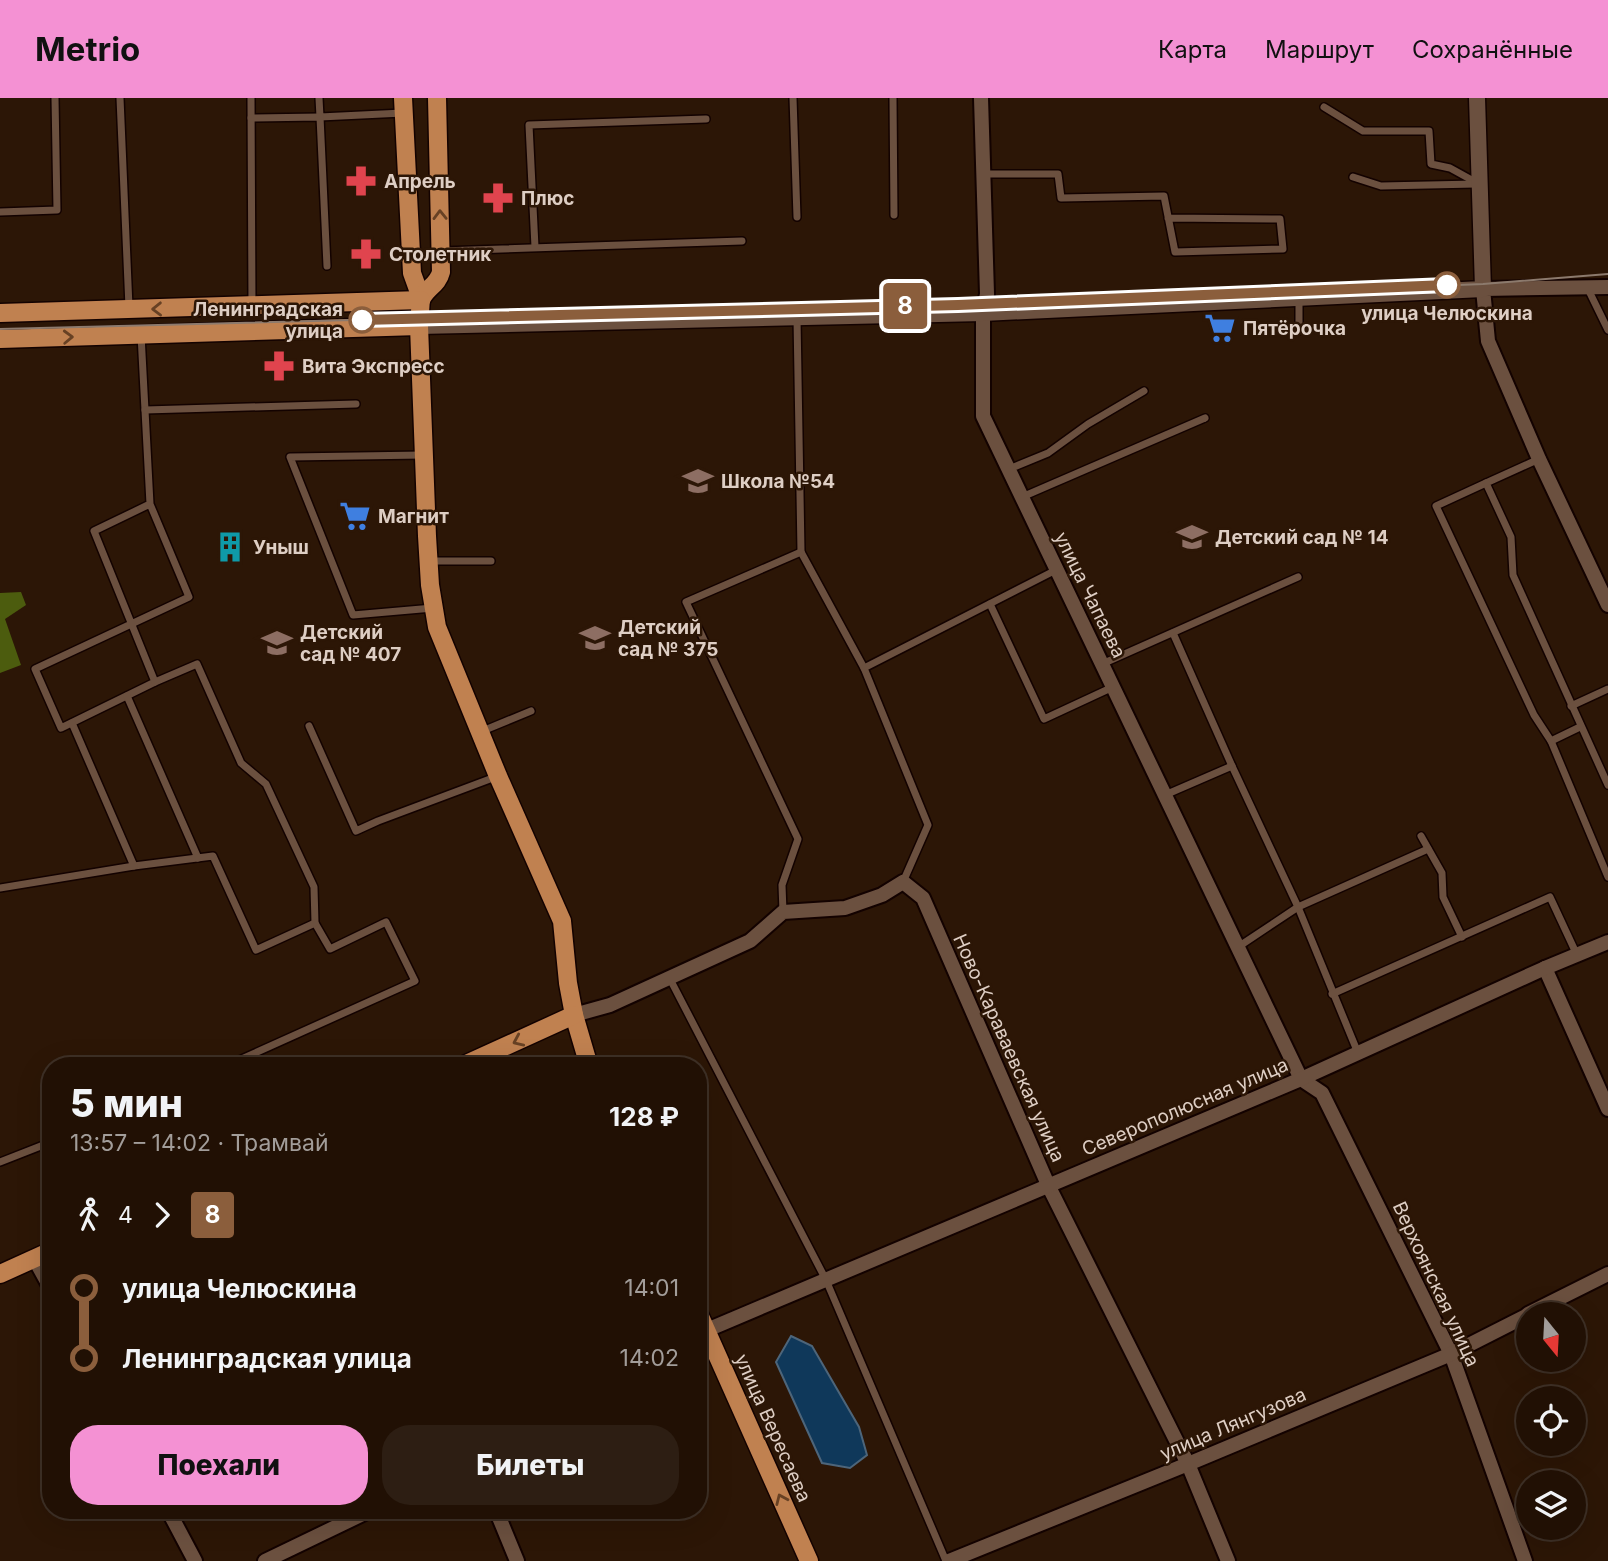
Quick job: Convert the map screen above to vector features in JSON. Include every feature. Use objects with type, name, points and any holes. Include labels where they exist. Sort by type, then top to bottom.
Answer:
[{"type":"main road","points":[[437,98],[439,277],[421,300],[419,326],[428,561],[434,608],[437,626],[480,732],[562,921],[568,983],[586,1057]]},
{"type":"main road","points":[[403,105],[412,272],[421,300]]},
{"type":"main road","points":[[0,313],[421,300]]},
{"type":"main road","points":[[0,339],[419,326]]},
{"type":"main road","points":[[483,1057],[574,1015]]},
{"type":"main road","points":[[0,1274],[42,1255]]},
{"type":"main road","name":"улица Вересаева","points":[[707,1344],[808,1561]]},
{"type":"street","name":"улица Чапаева","points":[[981,98],[987,294],[982,313],[983,415],[1301,1079]]},
{"type":"street","points":[[1477,98],[1483,289],[1488,341],[1539,459],[1608,605]]},
{"type":"street","points":[[419,326],[982,313],[1510,287],[1608,288]]},
{"type":"street","points":[[574,1015],[610,1005],[750,941],[783,912],[845,908],[882,895],[903,882]]},
{"type":"street","name":"Ново-Караваевская улица","points":[[903,882],[923,898],[1049,1187],[1188,1464],[1228,1561]]},
{"type":"street","name":"Северополюсная улица","points":[[707,1331],[1301,1079],[1608,942]]},
{"type":"street","points":[[1545,968],[1608,1109]]},
{"type":"street","name":"Верхоянская улица","points":[[1301,1079],[1322,1093],[1451,1354],[1525,1561]]},
{"type":"street","name":"улица Лянгузова","points":[[1552,1302],[1608,1274]]},
{"type":"street","name":"улица Лянгузова","points":[[948,1561],[1451,1354],[1516,1320]]},
{"type":"street","points":[[173,1519],[195,1561]]},
{"type":"street","points":[[265,1561],[352,1519]]},
{"type":"street","points":[[500,1519],[517,1561]]},
{"type":"lane","points":[[0,212],[57,210],[55,98]]},
{"type":"lane","points":[[120,98],[129,310]]},
{"type":"lane","points":[[251,98],[253,307]]},
{"type":"lane","points":[[319,98],[327,266]]},
{"type":"lane","points":[[793,98],[797,216]]},
{"type":"lane","points":[[893,98],[894,215]]},
{"type":"lane","points":[[251,117],[320,117],[403,105]]},
{"type":"lane","points":[[1324,107],[1363,131],[1429,131],[1431,164],[1450,168],[1480,184]]},
{"type":"lane","points":[[535,247],[529,125],[706,119]]},
{"type":"lane","points":[[983,174],[1058,174],[1061,198],[1164,196],[1168,218],[1175,252],[1283,249],[1280,219],[1168,218]]},
{"type":"lane","points":[[1353,177],[1381,186],[1480,184]]},
{"type":"lane","points":[[440,251],[742,241]]},
{"type":"lane","points":[[1588,289],[1608,330]]},
{"type":"lane","points":[[1298,298],[1299,331]]},
{"type":"lane","points":[[797,318],[801,552],[864,668],[928,825],[903,882]]},
{"type":"lane","points":[[141,335],[150,504],[189,597],[35,669],[61,728],[197,664],[241,763],[266,785],[314,887],[315,923],[330,949],[386,922],[415,981],[246,1057]]},
{"type":"lane","points":[[1009,470],[1048,453],[1087,425],[1144,391]]},
{"type":"lane","points":[[145,410],[356,404]]},
{"type":"lane","points":[[1022,496],[1205,418]]},
{"type":"lane","points":[[425,455],[290,457],[353,615],[434,608]]},
{"type":"lane","points":[[1539,459],[1436,506],[1534,715],[1551,741],[1608,877]]},
{"type":"lane","points":[[1486,483],[1511,537],[1513,575],[1608,785]]},
{"type":"lane","points":[[150,504],[94,531],[155,682]]},
{"type":"lane","points":[[783,912],[782,885],[798,839],[686,602],[801,552]]},
{"type":"lane","points":[[428,561],[491,561]]},
{"type":"lane","points":[[864,668],[1057,570]]},
{"type":"lane","points":[[1102,664],[1298,577]]},
{"type":"lane","points":[[990,604],[1044,719],[1113,687]]},
{"type":"lane","points":[[1173,633],[1298,907],[1358,1053]]},
{"type":"lane","points":[[1571,706],[1608,689]]},
{"type":"lane","points":[[127,696],[198,858]]},
{"type":"lane","points":[[480,732],[531,711]]},
{"type":"lane","points":[[72,723],[134,866]]},
{"type":"lane","points":[[309,726],[356,831],[498,776]]},
{"type":"lane","points":[[1551,741],[1580,727]]},
{"type":"lane","points":[[1165,795],[1232,766]]},
{"type":"lane","points":[[1421,836],[1442,873],[1443,897],[1462,937]]},
{"type":"lane","points":[[1238,947],[1298,907],[1428,849]]},
{"type":"lane","points":[[0,888],[214,856],[256,950],[315,923]]},
{"type":"lane","points":[[1332,994],[1550,897],[1577,955]]},
{"type":"lane","points":[[670,979],[825,1280],[948,1561]]},
{"type":"lane","points":[[0,1162],[42,1146]]},
{"type":"green space","points":[[21,592],[26,605],[5,619],[21,665],[0,673],[0,593]]},
{"type":"water","points":[[791,1336],[812,1346],[859,1427],[867,1455],[850,1468],[822,1463],[776,1362]]},
{"type":"tram line","points":[[0,329],[985,304],[1483,284],[1608,274]]},
{"type":"tram line","name":"8","points":[[362,320],[958,305],[1447,285]]},
{"type":"place","name":"Апрель","points":[[361,181]]},
{"type":"place","name":"Плюс","points":[[498,198]]},
{"type":"place","name":"Столетник","points":[[366,254]]},
{"type":"place","name":"улица Челюскина","points":[[1447,285]]},
{"type":"place","name":"Ленинградская улица","points":[[362,320]]},
{"type":"place","name":"Пятёрочка","points":[[1220,328]]},
{"type":"place","name":"Вита Экспресс","points":[[279,366]]},
{"type":"place","name":"Школа №54","points":[[698,481]]},
{"type":"place","name":"Магнит","points":[[355,516]]},
{"type":"place","name":"Детский сад № 14","points":[[1192,537]]},
{"type":"place","name":"Уныш","points":[[230,547]]},
{"type":"place","name":"Детский сад № 375","points":[[595,638]]},
{"type":"place","name":"Детский сад № 407","points":[[277,643]]}]
